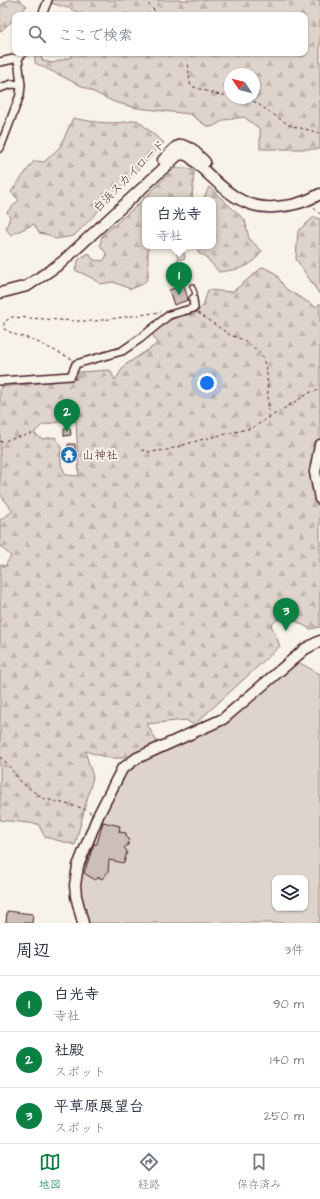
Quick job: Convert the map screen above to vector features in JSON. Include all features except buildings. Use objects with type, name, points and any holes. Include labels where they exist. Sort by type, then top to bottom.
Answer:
[{"type":"street","points":[[43,12],[48,0]]},
{"type":"street","points":[[0,62],[21,56],[20,95],[0,148]]},
{"type":"street","points":[[0,88],[12,84],[21,86]]},
{"type":"street","name":"白浜スカイロード","points":[[0,293],[27,286],[61,263],[179,145],[185,145],[192,149],[229,186],[244,197],[274,207],[286,207],[310,200],[320,194]]},
{"type":"street","points":[[0,381],[71,376],[76,364],[122,351],[141,338],[169,315],[194,308],[193,299]]},
{"type":"street","points":[[320,445],[315,472],[320,499]]},
{"type":"street","points":[[83,923],[76,896],[75,884],[78,866],[98,816],[118,775],[126,765],[137,758],[223,719],[293,659],[320,641]]},
{"type":"lane","points":[[192,286],[195,293],[193,299]]},
{"type":"path","points":[[144,0],[157,12]]},
{"type":"path","points":[[186,56],[190,70],[188,79],[191,86],[215,94],[224,95]]},
{"type":"path","points":[[258,104],[289,125],[320,133]]},
{"type":"path","points":[[310,200],[320,214]]},
{"type":"path","points":[[76,364],[73,359],[4,329],[4,322],[12,317],[95,321],[162,311]]},
{"type":"path","points":[[206,318],[230,335],[244,340],[262,354],[267,373],[270,418]]},
{"type":"path","points":[[142,450],[150,452],[167,450],[200,440],[252,428],[312,392],[320,390]]},
{"type":"path","points":[[0,442],[34,433]]},
{"type":"path","points":[[0,757],[5,761],[21,782],[42,798],[82,808],[98,816]]},
{"type":"green space","points":[[8,0],[19,0],[27,6],[21,12],[12,12],[12,21],[0,32],[0,6]]},
{"type":"green space","points":[[52,0],[320,0],[320,149],[260,149],[260,129],[244,117],[224,120],[212,127],[205,125],[190,114],[137,108],[114,102],[35,63],[35,56],[40,56],[43,61],[53,63],[72,56],[308,56],[308,12],[76,12],[51,3]]},
{"type":"green space","points":[[73,118],[105,123],[137,120],[164,143],[74,236],[55,239],[49,235],[39,233],[34,224],[11,235],[6,229],[10,217],[7,212],[19,200],[11,192],[34,161],[44,162],[60,147]]},
{"type":"green space","points":[[175,168],[187,168],[194,171],[192,197],[145,197]]},
{"type":"green space","points":[[209,187],[245,220],[249,239],[262,251],[258,257],[248,265],[219,272],[204,255],[199,254],[197,249],[216,249],[216,197],[204,197]]},
{"type":"green space","points":[[142,200],[142,249],[148,249],[148,278],[143,284],[131,289],[113,282],[100,284],[92,278],[75,270],[79,259],[89,253],[93,260],[103,261],[107,255],[100,245],[102,236]]},
{"type":"green space","points":[[314,217],[320,219],[320,295],[296,259],[298,231]]},
{"type":"green space","points":[[176,249],[183,249],[185,258],[178,260]]},
{"type":"green space","points":[[263,267],[275,273],[286,289],[316,307],[320,303],[320,627],[310,629],[284,614],[271,625],[280,646],[194,725],[186,720],[147,724],[157,742],[129,758],[109,758],[85,751],[93,777],[75,845],[45,837],[38,824],[0,820],[0,564],[5,566],[11,556],[0,546],[0,520],[13,511],[0,494],[0,387],[77,379],[79,372],[110,370],[115,380],[125,365],[157,344],[152,333],[172,319],[195,314],[203,306],[208,290],[232,292]],"holes":[[[63,421],[76,421],[79,476],[66,475],[61,465],[61,445],[55,437],[42,439],[34,433],[42,425]]]},
{"type":"green space","points":[[298,662],[320,674],[320,923],[86,923],[79,887],[83,865],[95,833],[122,775],[137,762],[218,724]]},
{"type":"place","name":"白光寺","points":[[179,295]]},
{"type":"place","name":"社殿","points":[[67,432]]},
{"type":"place","name":"山神社","points":[[69,455]]},
{"type":"place","name":"平草原展望台","points":[[286,631]]}]
